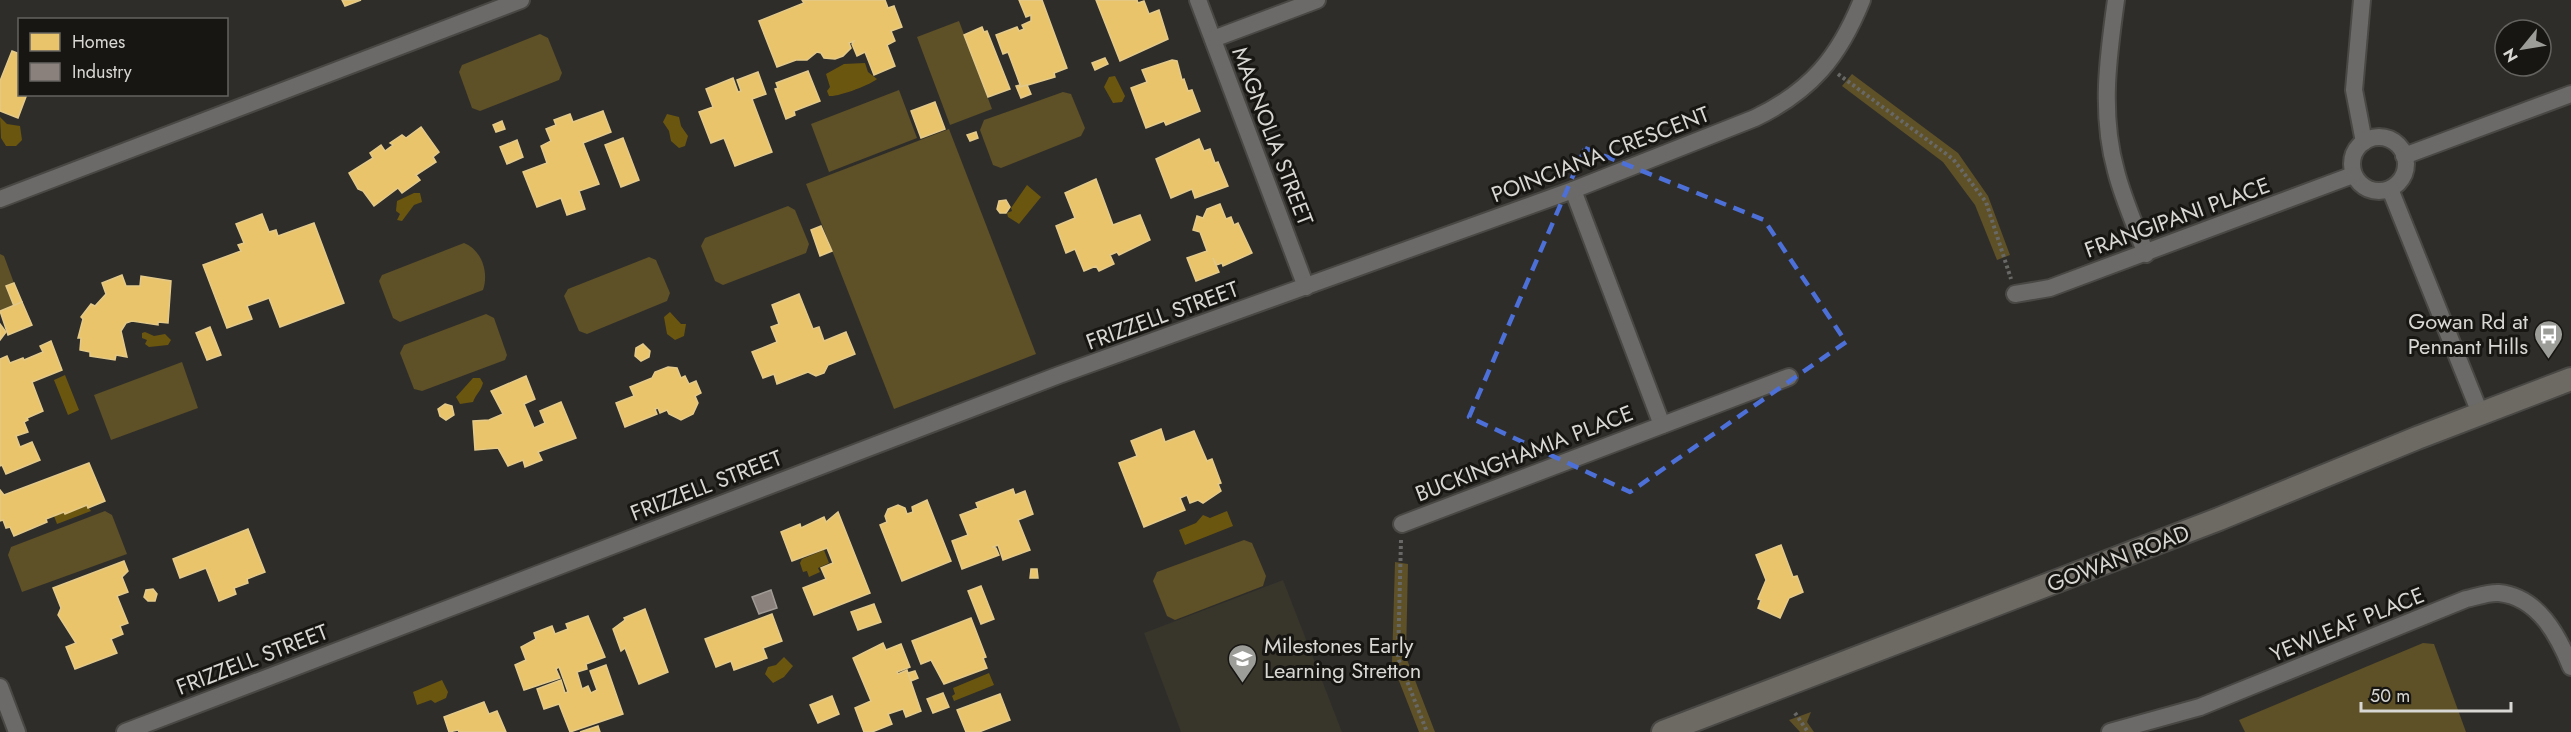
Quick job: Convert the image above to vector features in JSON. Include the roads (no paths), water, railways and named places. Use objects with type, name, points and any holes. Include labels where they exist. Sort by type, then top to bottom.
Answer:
[{"type":"main road","name":"GOWAN ROAD","points":[[1663,732],[2220,519],[2480,413],[2571,379]]},
{"type":"street","points":[[0,199],[521,0]]},
{"type":"street","name":"MAGNOLIA STREET","points":[[1198,0],[1306,287]]},
{"type":"street","points":[[1213,39],[1317,0]]},
{"type":"street","name":"POINCIANA CRESCENT","points":[[1306,287],[1573,190],[1779,106],[1808,85],[1827,65],[1848,35],[1862,0]]},
{"type":"street","points":[[2116,0],[2106,96],[2108,133],[2116,171],[2146,254]]},
{"type":"street","points":[[2362,0],[2354,90],[2364,142]]},
{"type":"street","points":[[2404,156],[2571,94]]},
{"type":"street","points":[[2373,138],[2392,141],[2404,156],[2406,163],[2402,178],[2390,189],[2373,191],[2358,182],[2354,175],[2352,156],[2364,142],[2373,138]]},
{"type":"street","name":"FRANGIPANI PLACE","points":[[2015,294],[2050,288],[2354,175]]},
{"type":"street","points":[[2390,189],[2480,413]]},
{"type":"street","name":"BUCKINGHAMIA PLACE","points":[[1573,190],[1662,425]]},
{"type":"street","name":"FRIZZELL STREET","points":[[125,732],[1059,375],[1306,287]]},
{"type":"street","name":"BUCKINGHAMIA PLACE","points":[[1402,524],[1789,377]]},
{"type":"street","name":"YEWLEAF PLACE","points":[[2110,732],[2200,706],[2466,599],[2498,592],[2525,602],[2552,626],[2571,667]]},
{"type":"street","points":[[0,687],[17,732]]},
{"type":"place","name":"Gowan Rd at Pennant Hills","points":[[2549,360]]},
{"type":"place","name":"Milestones Early Learning Stretton","points":[[1243,684]]}]
